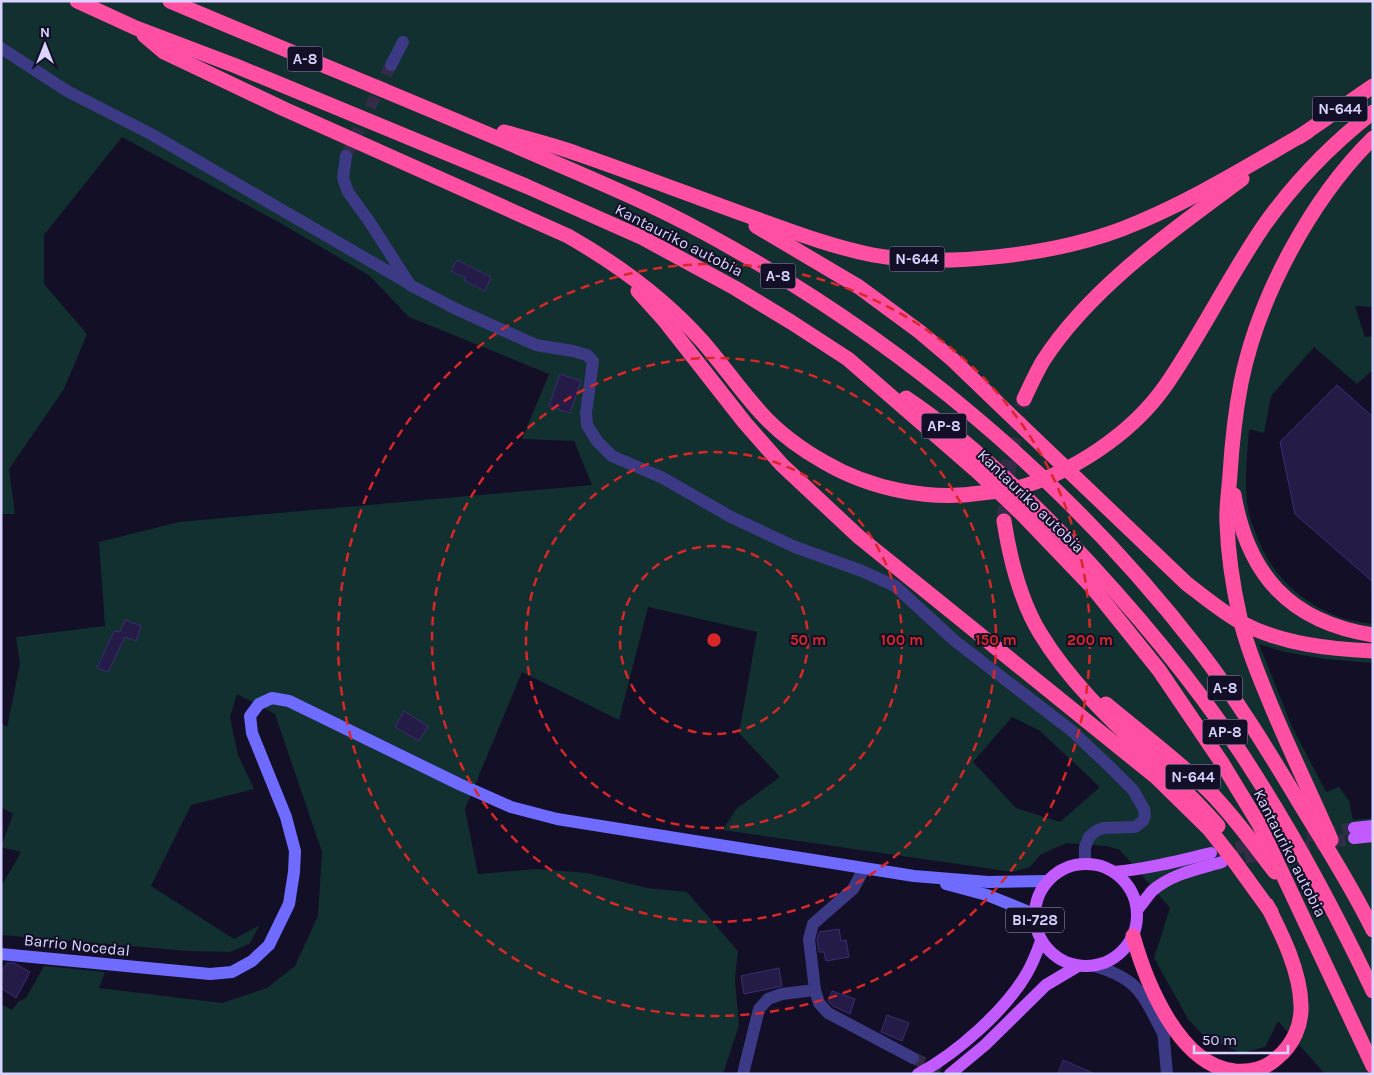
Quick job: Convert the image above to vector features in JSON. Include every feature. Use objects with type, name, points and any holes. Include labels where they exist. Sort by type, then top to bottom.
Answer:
[{"type":"highway","name":"Kantauriko autobia","points":[[77,1],[136,28],[236,66],[447,153],[643,238],[735,288],[848,359],[978,472],[1055,548],[1105,602],[1159,670],[1222,763],[1259,824],[1373,1066]]},
{"type":"highway","name":"Kantauriko autobia","points":[[170,1],[442,114],[701,231],[816,299],[880,342],[994,433],[1049,482],[1122,558],[1199,650],[1260,737],[1352,889],[1373,930]]},
{"type":"highway","points":[[136,28],[164,52],[568,236],[597,253],[662,301],[702,341],[762,414],[791,440],[834,467],[856,477],[893,489],[933,495],[966,495],[1012,489],[1050,476],[1082,461],[1106,445],[1136,419],[1165,387],[1243,258],[1285,197],[1317,161],[1356,124],[1373,112]]},
{"type":"highway","name":"N-644","points":[[1024,399],[1042,363],[1056,343],[1089,304],[1112,283],[1184,222],[1373,86]]},
{"type":"highway","points":[[442,114],[576,153],[720,206],[859,287],[920,332],[1000,404],[1186,583],[1217,607],[1242,623],[1271,635],[1304,644],[1373,651]]},
{"type":"highway","name":"N-644","points":[[720,206],[845,248],[874,255],[908,259],[967,259],[1019,254],[1067,245],[1120,230],[1165,211],[1307,132]]},
{"type":"highway","name":"N-644","points":[[1352,889],[1282,733],[1248,646],[1240,618],[1226,521],[1234,424],[1242,382],[1253,340],[1269,297],[1292,248],[1323,198],[1362,148],[1373,138]]},
{"type":"highway","points":[[617,267],[665,321],[744,423],[782,465],[859,537],[1156,777],[1210,830],[1271,912]]},
{"type":"highway","name":"AP-8","points":[[848,359],[927,412],[983,457],[1033,504],[1114,589],[1178,667],[1240,752],[1321,888],[1373,991]]},
{"type":"highway","name":"N-644","points":[[1230,474],[1238,519],[1251,555],[1264,576],[1280,593],[1302,611],[1326,623],[1373,635]]},
{"type":"highway","name":"N-644","points":[[1004,521],[1013,566],[1024,598],[1039,632],[1054,654],[1073,677],[1172,758],[1210,792],[1234,819],[1294,897]]},
{"type":"highway","points":[[1073,677],[1113,724],[1187,791],[1218,826],[1255,881],[1285,942],[1295,972],[1301,1005],[1297,1032],[1282,1054],[1270,1064],[1260,1069],[1246,1072],[1229,1070],[1212,1064],[1196,1053],[1184,1041],[1159,1002],[1141,963],[1133,936]]},
{"type":"main road","points":[[1373,826],[1354,833],[1373,836]]},
{"type":"main road","points":[[1114,872],[1150,868],[1210,853]]},
{"type":"main road","points":[[1137,910],[1152,891],[1169,880],[1222,862]]},
{"type":"main road","points":[[1047,881],[1064,868],[1085,864],[1100,866],[1114,872],[1126,882],[1134,895],[1137,923],[1133,936]]},
{"type":"main road","name":"BI-728","points":[[1047,881],[1038,897],[1034,914],[1036,928],[1042,941],[1051,953],[1063,961],[1078,966],[1095,966],[1110,960],[1124,950],[1133,936]]},
{"type":"main road","name":"BI-728","points":[[918,1074],[936,1065],[1002,1006],[1028,972],[1042,941]]},
{"type":"main road","points":[[950,1074],[985,1045],[1046,985],[1078,966]]},
{"type":"street","points":[[391,64],[403,42]]},
{"type":"street","points":[[1,48],[67,92],[151,134],[410,285],[456,309],[536,345],[561,348],[587,355],[593,361],[586,413],[587,425],[597,441],[612,456],[663,478],[731,517],[786,543],[862,570],[895,586],[955,641],[1072,731],[1133,790],[1146,815],[1143,821],[1135,826],[1103,828],[1096,831],[1089,837],[1085,847],[1085,864]]},
{"type":"street","points":[[346,156],[343,178],[348,192],[370,222],[410,285]]},
{"type":"street","name":"Barrio Nocedal","points":[[1,954],[210,974],[232,972],[252,961],[269,945],[280,926],[289,904],[295,851],[286,817],[252,734],[250,716],[259,704],[272,698],[290,701],[408,760],[512,807],[557,819],[864,869]]},
{"type":"street","points":[[914,1058],[828,1013],[820,1003],[815,990],[809,939],[813,924],[853,889],[864,869],[914,876],[988,882],[1047,881]]},
{"type":"street","points":[[914,876],[987,895],[1034,914]]},
{"type":"street","points":[[1095,966],[1114,972],[1133,985],[1164,1035]]},
{"type":"street","points":[[743,1074],[759,1009],[768,1000],[782,994],[815,990]]},
{"type":"street","points":[[1159,1002],[1167,1074]]},
{"type":"green space","points":[[1,1],[1373,1],[1373,307],[1355,306],[1365,337],[1373,336],[1373,370],[1357,384],[1314,347],[1271,396],[1264,433],[1249,429],[1246,479],[1248,512],[1261,546],[1268,560],[1287,584],[1298,594],[1324,610],[1343,618],[1373,624],[1373,663],[1325,659],[1285,652],[1259,644],[1292,727],[1326,792],[1339,787],[1349,801],[1353,820],[1373,818],[1373,1074],[1325,1074],[1278,1021],[1265,1047],[1241,1053],[1204,1036],[1188,1019],[1154,958],[1170,908],[1120,850],[1106,846],[1066,843],[1040,855],[1030,867],[1013,872],[723,830],[736,809],[780,777],[739,733],[757,632],[648,607],[619,720],[522,672],[465,809],[478,874],[536,869],[587,873],[647,888],[687,892],[738,951],[735,979],[739,1025],[723,1074],[1,1074],[1,1004],[12,1010],[18,1002],[26,998],[44,966],[105,972],[99,988],[222,1003],[267,988],[295,966],[318,916],[322,852],[275,714],[237,694],[230,717],[238,755],[254,789],[191,805],[151,886],[234,939],[260,925],[249,944],[230,952],[189,951],[1,935],[1,887],[21,852],[1,847],[13,814],[1,807],[1,723],[7,727],[20,664],[16,637],[105,626],[99,542],[179,522],[592,485],[574,441],[522,439],[549,374],[409,317],[370,276],[282,224],[122,137],[44,235],[44,284],[87,334],[64,389],[9,469],[15,514],[1,514]],"holes":[[[1012,717],[1040,731],[1100,787],[1060,822],[1016,808],[973,762]]]},
{"type":"building","points":[[457,260],[491,277],[485,291],[465,281],[466,278],[451,271]]},
{"type":"building","points":[[560,374],[581,381],[570,413],[549,406]]},
{"type":"building","points":[[1337,385],[1373,417],[1373,582],[1295,514],[1280,442]]},
{"type":"building","points":[[125,620],[141,626],[136,641],[125,637],[108,672],[97,668],[114,631],[120,632]]},
{"type":"building","points":[[404,711],[428,726],[419,741],[395,727]]},
{"type":"building","points":[[839,929],[841,941],[846,940],[849,957],[826,961],[824,952],[819,952],[817,939],[819,932]]},
{"type":"building","points":[[7,963],[14,963],[30,972],[16,998],[1,988],[1,972]]},
{"type":"building","points":[[779,968],[782,986],[744,994],[741,976]]},
{"type":"building","points":[[832,991],[855,999],[850,1014],[833,1006],[828,1001]]},
{"type":"building","points":[[887,1015],[909,1023],[902,1041],[881,1032]]},
{"type":"building","points":[[1063,1060],[1095,1074],[1058,1074]]},
{"type":"tunnel","points":[[346,156],[391,65]]},
{"type":"tunnel","points":[[1004,521],[1010,455],[1024,399]]},
{"type":"tunnel","points":[[1218,851],[1354,828]]},
{"type":"tunnel","points":[[1227,861],[1354,838]]},
{"type":"tunnel","points":[[913,1058],[949,1074]]}]
